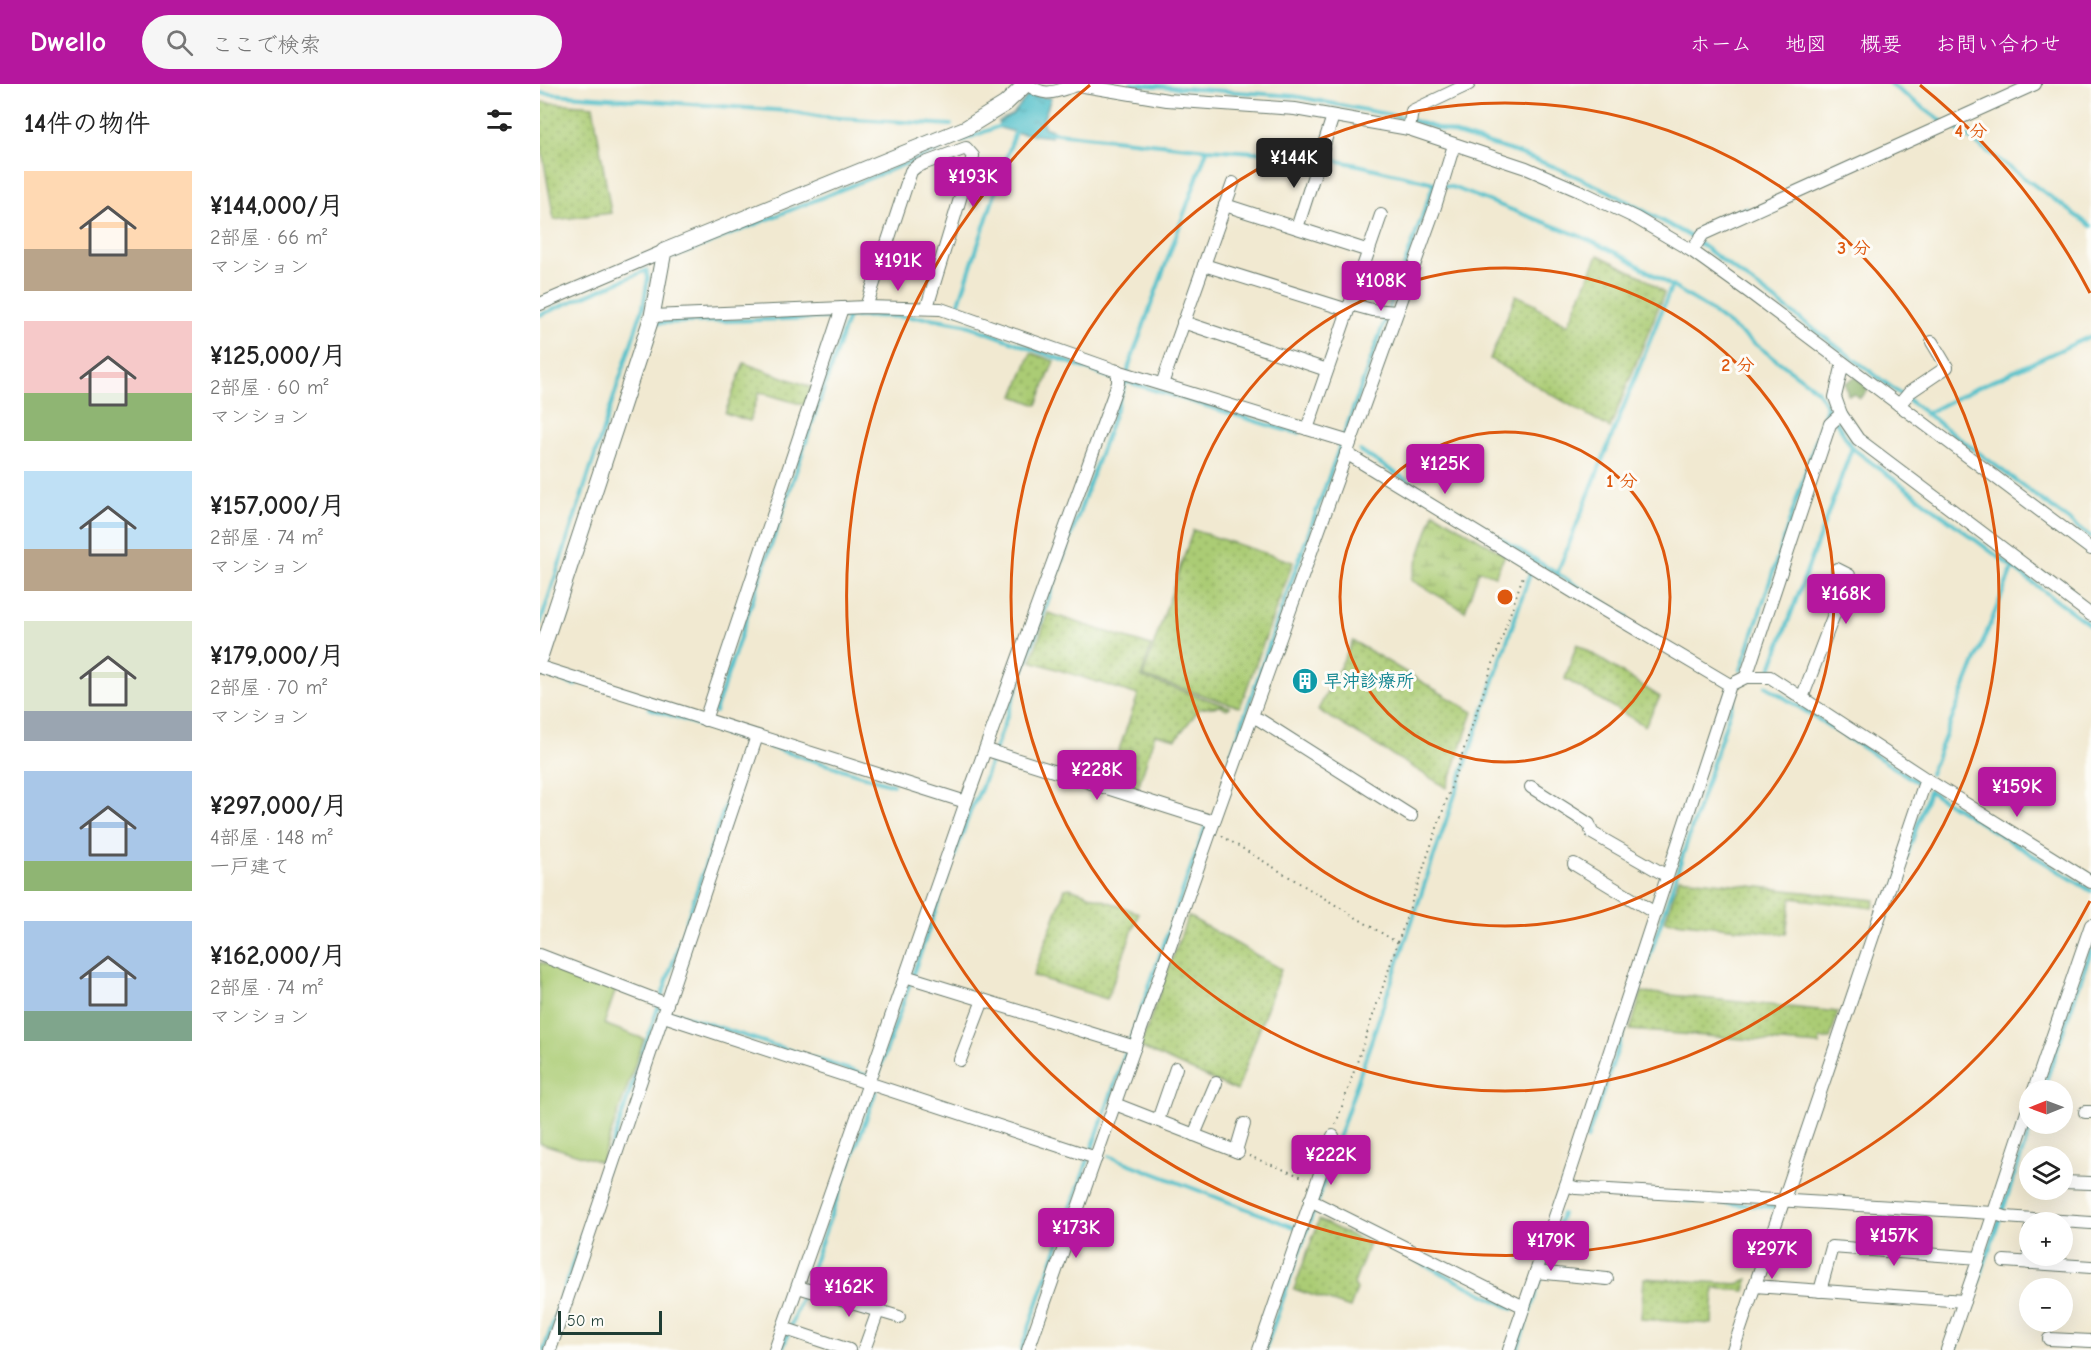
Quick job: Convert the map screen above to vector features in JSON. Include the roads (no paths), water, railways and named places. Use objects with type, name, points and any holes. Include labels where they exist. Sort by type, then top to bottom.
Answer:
[{"type":"street","points":[[1410,122],[1412,111],[1469,84]]},
{"type":"street","points":[[1696,245],[1702,234],[2035,84]]},
{"type":"street","points":[[540,304],[664,250],[946,137],[993,113],[1029,86],[1049,93],[1061,92],[1066,87],[1078,85],[1167,100],[1294,109],[1333,116],[1410,122],[1454,145],[1526,168],[1576,189],[1696,245],[1844,363],[2091,549]]},
{"type":"street","points":[[1297,228],[1333,116]]},
{"type":"street","points":[[946,137],[951,153]]},
{"type":"street","points":[[1028,1350],[1091,1156],[1115,1104],[1131,1045],[1210,823],[1252,717],[1345,444],[1397,312],[1454,145]]},
{"type":"street","points":[[866,307],[911,171],[917,166],[966,148],[973,156],[927,307]]},
{"type":"street","points":[[1162,384],[1233,183]]},
{"type":"street","points":[[1225,205],[1369,251]]},
{"type":"street","points":[[1307,429],[1381,215]]},
{"type":"street","points":[[540,657],[652,316],[664,250]]},
{"type":"street","points":[[1204,265],[1349,307],[1397,312]]},
{"type":"street","points":[[652,316],[840,314],[866,307],[927,307],[956,313],[1122,375],[1162,384],[1307,429],[1345,444],[1572,592],[1730,685]]},
{"type":"street","points":[[705,720],[840,314]]},
{"type":"street","points":[[1183,322],[1328,370]]},
{"type":"street","points":[[1899,405],[1910,392],[1947,367],[1932,342]]},
{"type":"street","points":[[1746,676],[1837,417],[1835,397],[1844,363]]},
{"type":"street","points":[[775,1350],[787,1329],[802,1288],[868,1091],[910,977],[966,802],[992,751],[1122,375]]},
{"type":"street","points":[[1837,417],[1858,439],[2091,615]]},
{"type":"street","points":[[1803,698],[1849,575],[1837,569]]},
{"type":"street","points":[[540,668],[966,802]]},
{"type":"street","points":[[1509,1350],[1524,1307],[1541,1273],[1570,1186],[1655,913],[1730,685],[1746,676],[1770,677],[1926,779],[2091,882]]},
{"type":"street","points":[[1252,717],[1411,816]]},
{"type":"street","points":[[550,1350],[662,1007],[757,736]]},
{"type":"street","points":[[992,751],[1210,823]]},
{"type":"street","points":[[1733,1350],[1757,1286],[1782,1200],[1926,779]]},
{"type":"street","points":[[1532,787],[1589,824],[1592,833],[1667,876]]},
{"type":"street","points":[[1574,864],[1655,913]]},
{"type":"street","points":[[2037,1080],[2091,925]]},
{"type":"street","points":[[540,955],[622,986],[662,1007],[872,1082],[1091,1156]]},
{"type":"street","points":[[910,977],[1131,1045]]},
{"type":"street","points":[[960,1060],[983,1000]]},
{"type":"street","points":[[1158,1120],[1176,1068]]},
{"type":"street","points":[[1194,1135],[1216,1083]]},
{"type":"street","points":[[1115,1104],[1237,1151],[1244,1124]]},
{"type":"street","points":[[1947,1350],[1979,1258],[1998,1215],[2021,1134]]},
{"type":"street","points":[[1259,1350],[1300,1229],[1314,1202],[1317,1182],[1333,1136]]},
{"type":"street","points":[[2073,1182],[2091,1183]]},
{"type":"street","points":[[1570,1186],[1998,1215],[2019,1221]]},
{"type":"street","points":[[1314,1202],[1524,1307]]},
{"type":"street","points":[[2073,1223],[2091,1223]]},
{"type":"street","points":[[1820,1291],[1832,1247],[1979,1258]]},
{"type":"street","points":[[2004,1261],[2019,1262]]},
{"type":"street","points":[[2073,1266],[2091,1267]]},
{"type":"street","points":[[1541,1273],[1607,1279]]},
{"type":"street","points":[[1757,1286],[1964,1301]]},
{"type":"street","points":[[802,1288],[899,1317]]},
{"type":"street","points":[[864,1350],[878,1311]]},
{"type":"street","points":[[787,1329],[849,1350]]},
{"type":"street","points":[[2049,1339],[2091,1341]]},
{"type":"water","points":[[1028,95],[1051,98],[1043,120],[1044,127],[1052,130],[1051,137],[1000,128],[998,122],[1013,114]]},
{"type":"waterway","points":[[1131,84],[1294,96],[1401,117],[1509,150],[1555,167],[1608,191],[1691,237],[2091,537]]},
{"type":"waterway","points":[[1890,84],[1943,122]]},
{"type":"waterway","points":[[540,93],[788,111],[823,117],[951,125]]},
{"type":"waterway","points":[[961,141],[1002,125]]},
{"type":"waterway","points":[[1952,126],[2091,226]]},
{"type":"waterway","points":[[956,312],[1016,129]]},
{"type":"waterway","points":[[1047,132],[1207,149],[1314,156],[1358,165],[1455,188],[1580,236],[1623,256],[1704,306],[1817,390],[1852,448],[2091,626]]},
{"type":"waterway","points":[[674,257],[940,150]]},
{"type":"waterway","points":[[782,1350],[868,1114],[875,1093],[877,1077],[971,809],[981,789],[1207,150]]},
{"type":"waterway","points":[[1231,756],[1434,183]]},
{"type":"waterway","points":[[1691,237],[1701,228],[1746,208]]},
{"type":"waterway","points":[[540,624],[643,307],[648,278],[646,270]]},
{"type":"waterway","points":[[540,315],[647,270]]},
{"type":"waterway","points":[[1557,574],[1672,285]]},
{"type":"waterway","points":[[656,323],[883,316],[930,318],[964,324],[1115,379]]},
{"type":"waterway","points":[[715,712],[848,317]]},
{"type":"waterway","points":[[1925,414],[2091,336]]},
{"type":"waterway","points":[[1125,381],[1299,433]]},
{"type":"waterway","points":[[1741,670],[1827,406]]},
{"type":"waterway","points":[[1770,671],[1852,448]]},
{"type":"waterway","points":[[1360,451],[1627,617]]},
{"type":"waterway","points":[[1338,1139],[1535,559]]},
{"type":"waterway","points":[[1930,774],[2013,567]]},
{"type":"waterway","points":[[545,675],[576,685]]},
{"type":"waterway","points":[[1766,686],[1917,782]]},
{"type":"waterway","points":[[1587,1139],[1735,696]]},
{"type":"waterway","points":[[649,708],[747,741]]},
{"type":"waterway","points":[[544,1350],[747,740]]},
{"type":"waterway","points":[[767,746],[893,785]]},
{"type":"waterway","points":[[1929,791],[2091,891]]},
{"type":"waterway","points":[[1886,917],[1929,791]]},
{"type":"waterway","points":[[1021,1350],[1207,822]]},
{"type":"waterway","points":[[2046,1080],[2091,950]]},
{"type":"waterway","points":[[675,1013],[868,1076]]},
{"type":"waterway","points":[[1955,1350],[2029,1134]]},
{"type":"waterway","points":[[1109,1156],[1299,1229]]},
{"type":"waterway","points":[[1265,1350],[1324,1181]]},
{"type":"waterway","points":[[1681,1200],[1773,1207]]},
{"type":"waterway","points":[[1314,1209],[1513,1309]]},
{"type":"waterway","points":[[1517,1350],[1562,1214]]},
{"type":"place","name":"早沖診療所","points":[[1305,681]]}]
